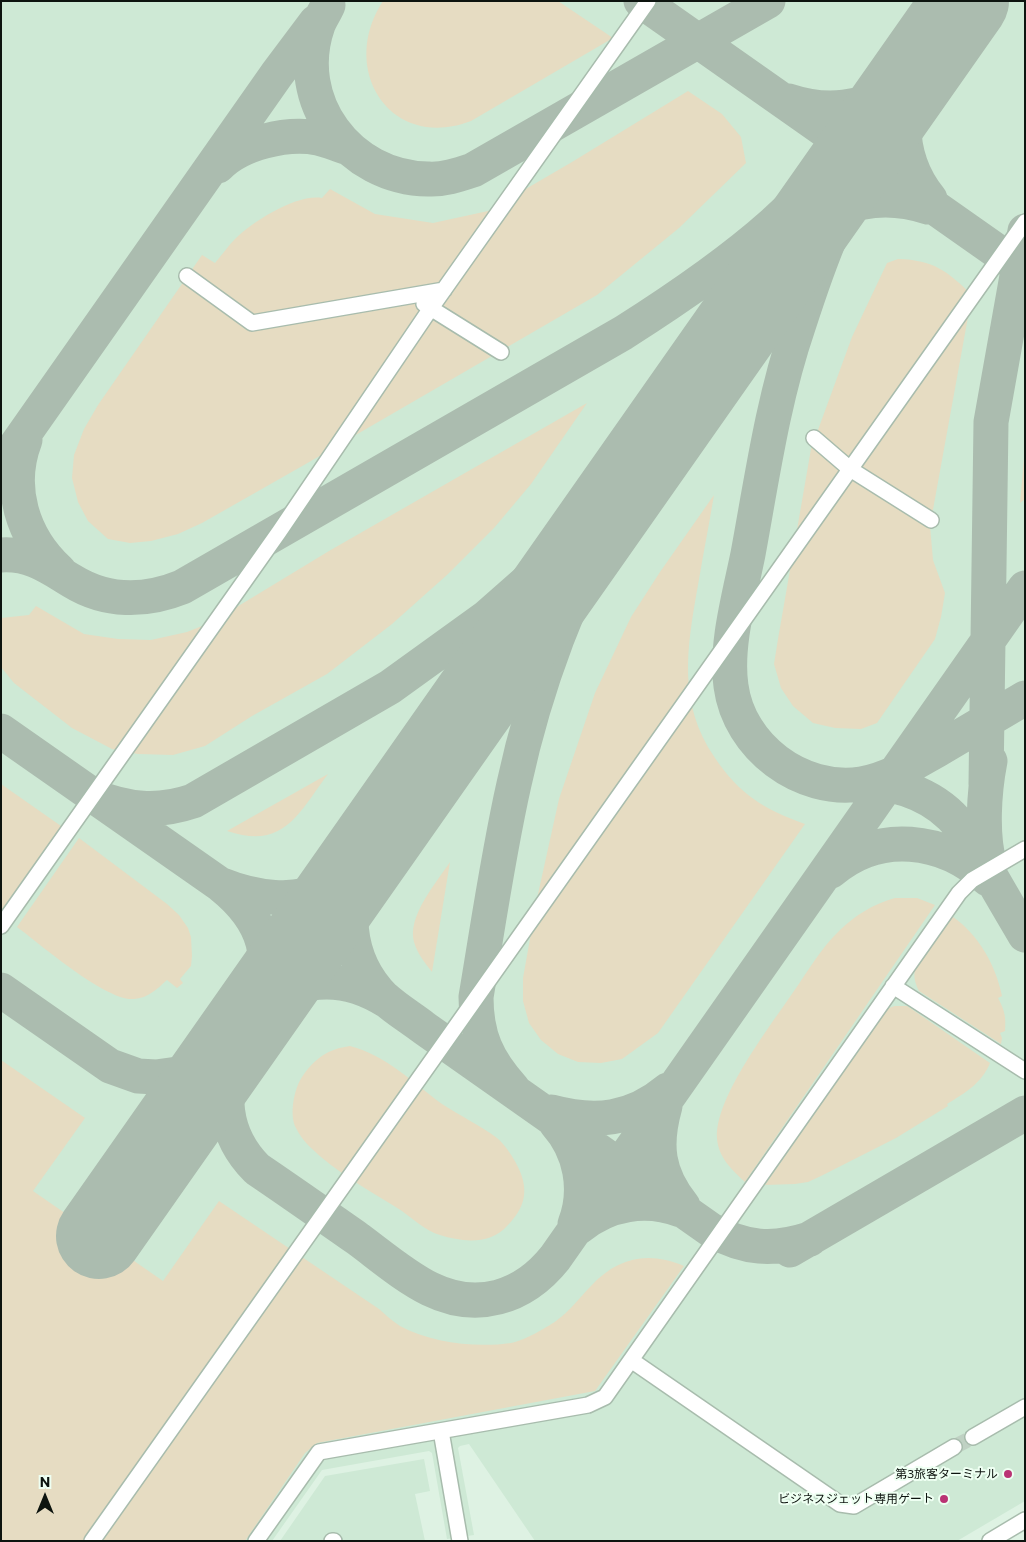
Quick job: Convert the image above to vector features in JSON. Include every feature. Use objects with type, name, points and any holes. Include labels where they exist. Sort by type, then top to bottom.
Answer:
[{"type":"street","points":[[1,926],[279,532],[431,308],[648,1]]},
{"type":"street","points":[[92,1541],[1025,222]]},
{"type":"street","points":[[188,276],[252,323],[444,290]]},
{"type":"street","points":[[409,296],[501,352]]},
{"type":"street","points":[[814,438],[850,470],[931,520]]},
{"type":"street","points":[[256,1541],[319,1452],[588,1405],[605,1397],[959,893],[972,880],[1025,849]]},
{"type":"street","points":[[893,986],[1025,1071]]},
{"type":"street","points":[[631,1360],[840,1504],[854,1506],[954,1448]]},
{"type":"street","points":[[973,1437],[1025,1407]]},
{"type":"street","points":[[441,1431],[460,1541]]},
{"type":"street","points":[[990,1541],[1025,1520]]},
{"type":"shaded area","points":[[1,1],[1025,1],[1025,1501],[957,1541],[535,1541],[469,1444],[458,1448],[474,1535],[447,1539],[432,1453],[429,1451],[322,1470],[272,1541],[1,1541]]},
{"type":"shaded area","points":[[383,1],[558,1],[613,38],[471,121],[442,128],[417,125],[396,115],[380,98],[370,77],[366,53],[371,27]]},
{"type":"shaded area","points":[[688,91],[722,114],[741,137],[746,163],[679,228],[597,295],[304,465],[202,523],[178,534],[151,541],[130,543],[108,539],[88,521],[78,502],[72,478],[74,455],[84,429],[98,405],[202,255],[215,263],[235,239],[253,224],[288,204],[300,200],[322,198],[330,189],[375,214],[433,223],[488,211]]},
{"type":"shaded area","points":[[898,259],[921,262],[939,268],[955,279],[972,295],[930,526],[933,560],[945,593],[935,639],[877,723],[861,729],[835,728],[813,723],[793,706],[781,688],[774,664],[811,449],[852,337],[887,263]]},
{"type":"shaded area","points":[[587,403],[531,484],[494,528],[448,574],[392,624],[327,674],[252,716],[205,746],[173,755],[138,754],[112,749],[72,728],[14,683],[1,667],[1,618],[29,615],[36,606],[84,634],[118,639],[151,640],[187,632],[212,622],[329,551]]},
{"type":"shaded area","points":[[1025,447],[1025,499],[1020,503]]},
{"type":"shaded area","points":[[714,495],[694,608],[689,652],[688,674],[695,716],[703,737],[715,758],[724,771],[743,791],[777,813],[805,824],[658,1033],[622,1059],[601,1063],[578,1062],[558,1054],[541,1040],[529,1023],[523,1001],[523,978],[538,894],[559,799],[595,693],[631,617]]},
{"type":"shaded area","points":[[328,774],[298,815],[288,825],[276,832],[263,836],[246,836],[227,831]]},
{"type":"shaded area","points":[[1,784],[71,833],[1,918]]},
{"type":"shaded area","points":[[79,838],[167,904],[179,915],[188,928],[191,937],[191,966],[180,979],[183,983],[177,988],[167,980],[144,997],[134,999],[122,997],[91,982],[74,971],[17,927]]},
{"type":"shaded area","points":[[450,862],[432,972],[417,950],[413,932],[415,921],[424,900]]},
{"type":"shaded area","points":[[895,898],[917,898],[935,905],[745,1182],[723,1157],[717,1138],[719,1121],[734,1082],[759,1042],[833,937],[865,911],[879,903]]},
{"type":"shaded area","points":[[953,917],[971,933],[991,963],[1002,996],[998,998],[1004,1010],[1005,1018],[1005,1031],[1000,1033],[1002,1038],[1001,1044],[919,991],[916,985],[915,968]]},
{"type":"shaded area","points":[[907,1006],[990,1063],[987,1070],[978,1082],[947,1104],[948,1106],[896,1138],[808,1182],[765,1185],[884,1013],[889,1008]]},
{"type":"shaded area","points":[[350,1046],[363,1050],[387,1063],[442,1104],[490,1133],[506,1147],[522,1176],[524,1194],[523,1202],[514,1218],[500,1232],[484,1239],[475,1240],[457,1239],[435,1233],[342,1173],[305,1142],[296,1128],[293,1116],[293,1102],[299,1082],[317,1060],[335,1049]]},
{"type":"shaded area","points":[[1,1060],[85,1118],[33,1191],[163,1281],[219,1201],[379,1309],[400,1326],[426,1337],[454,1343],[483,1345],[511,1343],[528,1337],[561,1317],[601,1276],[623,1263],[646,1258],[671,1261],[684,1266],[595,1391],[317,1443],[305,1453],[245,1541],[1,1541]]},
{"type":"shaded area","points":[[424,1459],[430,1491],[415,1494],[425,1541],[280,1541],[325,1476]]},
{"type":"taxiway","points":[[641,1],[1025,271]]},
{"type":"taxiway","points":[[328,5],[318,25],[312,53],[313,81],[320,107],[333,130],[351,150],[374,165],[399,175],[439,179],[473,170],[768,1]]},
{"type":"taxiway","points":[[1,467],[277,74],[316,22]]},
{"type":"taxiway","points":[[1,555],[21,556],[39,562],[85,588],[112,596],[140,597],[168,592],[182,587],[623,333],[700,282],[737,254],[793,206],[848,149],[918,69]]},
{"type":"taxiway","points":[[789,101],[816,107],[844,107],[871,101],[896,87]]},
{"type":"taxiway","points":[[907,93],[904,122],[906,149],[915,175],[930,199]]},
{"type":"taxiway","points":[[882,130],[827,244],[789,355],[769,439],[732,637],[730,670],[731,686],[736,708],[746,728],[760,746],[776,761],[796,773],[816,781],[839,785],[872,782],[892,774],[911,765],[1025,698]]},
{"type":"taxiway","points":[[218,166],[227,158],[251,145],[279,138],[318,138],[348,148]]},
{"type":"taxiway","points":[[799,239],[827,216],[842,208],[858,203],[892,200],[928,207]]},
{"type":"taxiway","points":[[986,784],[991,422],[1025,231]]},
{"type":"taxiway","points":[[25,440],[18,476],[21,510],[27,527],[36,543],[46,558],[59,571]]},
{"type":"taxiway","points":[[93,796],[130,807],[143,808],[167,807],[193,801],[390,687],[487,617],[537,573],[595,514],[651,451]]},
{"type":"taxiway","points":[[513,1089],[496,1068],[490,1057],[478,1024],[476,997],[493,890],[514,784],[544,675],[571,604],[603,535],[621,502]]},
{"type":"taxiway","points":[[235,1045],[228,1079],[228,1111],[237,1141],[245,1155],[257,1169],[402,1272],[430,1289],[448,1296],[482,1300],[498,1297],[529,1283],[555,1258],[1025,588]]},
{"type":"taxiway","points":[[1,731],[221,885],[236,899],[257,927],[266,959],[265,976],[254,1014]]},
{"type":"taxiway","points":[[990,761],[984,814],[985,841],[990,866]]},
{"type":"taxiway","points":[[865,784],[879,784],[905,789],[930,800],[951,816],[971,841],[1025,935]]},
{"type":"taxiway","points":[[831,871],[850,858],[869,849],[911,844],[951,855],[970,865],[988,879]]},
{"type":"taxiway","points":[[222,885],[234,890],[261,896],[288,898],[302,896],[315,893],[332,885],[366,856]]},
{"type":"taxiway","points":[[367,856],[354,892],[351,911],[352,930],[361,966],[371,983],[384,998],[711,1230],[736,1241],[759,1246],[784,1245],[810,1239]]},
{"type":"taxiway","points":[[254,1014],[269,1001],[285,992],[318,982],[352,985],[387,1001]]},
{"type":"taxiway","points":[[1,990],[110,1066],[138,1076],[156,1077],[192,1072],[216,1060],[235,1045]]},
{"type":"taxiway","points":[[551,1112],[583,1118],[613,1117],[641,1108],[668,1090]]},
{"type":"taxiway","points":[[665,1106],[660,1134],[660,1159],[668,1182],[683,1206]]},
{"type":"taxiway","points":[[790,1250],[1025,1113]]},
{"type":"taxiway","points":[[556,1123],[565,1134],[580,1171],[581,1198],[575,1224]]},
{"type":"taxiway","points":[[579,1227],[602,1212],[628,1205],[654,1204],[681,1210]]},
{"type":"runway","points":[[99,1236],[966,1]]},
{"type":"tunnel","points":[[954,1447],[973,1437]]},
{"type":"place","name":"第3旅客ターミナル","points":[[1008,1474]]},
{"type":"place","name":"ビジネスジェット専用ゲート","points":[[944,1499]]}]
